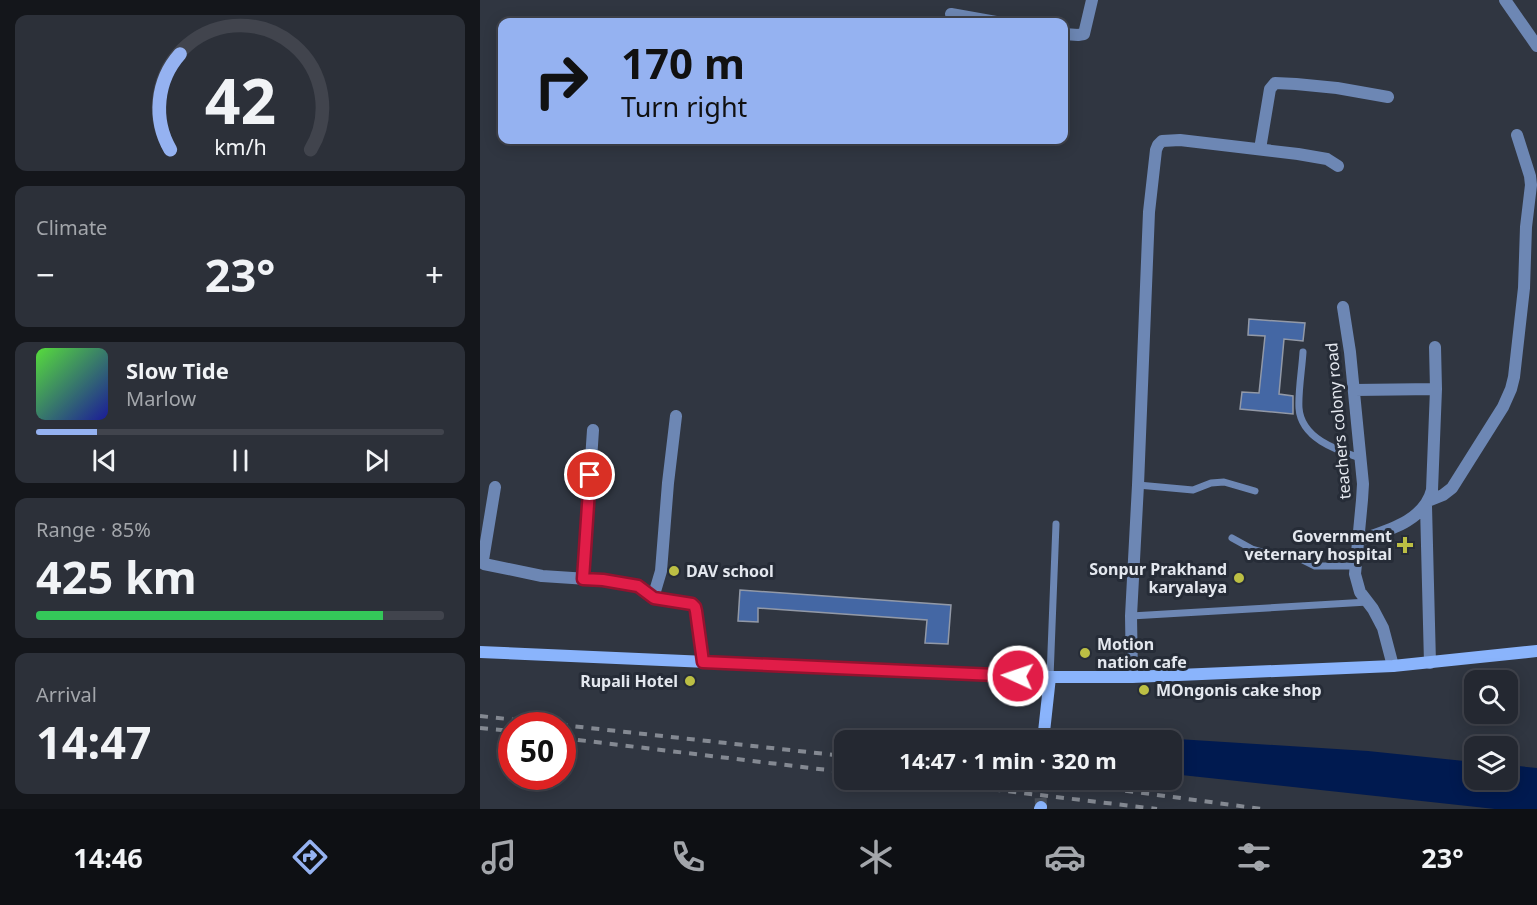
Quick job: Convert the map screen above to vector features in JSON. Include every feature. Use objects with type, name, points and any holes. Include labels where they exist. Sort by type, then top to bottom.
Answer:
[{"type":"main road","points":[[480,652],[1050,677],[1132,677],[1393,666],[1537,651]]},
{"type":"main road","points":[[1044,730],[1050,677]]},
{"type":"street","points":[[1068,34],[1083,34],[1092,0]]},
{"type":"street","points":[[1505,0],[1537,46]]},
{"type":"street","points":[[951,14],[974,18]]},
{"type":"street","points":[[1260,149],[1270,88],[1275,83],[1337,88],[1388,97]]},
{"type":"street","points":[[1357,541],[1394,528],[1412,518],[1427,503],[1452,488],[1503,407],[1513,383],[1524,288],[1526,226],[1532,185],[1517,135]]},
{"type":"street","points":[[1132,677],[1131,616],[1149,212],[1158,145],[1167,140],[1260,149],[1327,159],[1338,166]]},
{"type":"street","name":"teachers colony road","points":[[1343,307],[1363,484],[1355,574],[1360,592],[1383,628],[1393,666]]},
{"type":"street","points":[[1430,663],[1427,503],[1432,490],[1436,389],[1435,347]]},
{"type":"street","points":[[1354,390],[1436,389]]},
{"type":"street","points":[[654,598],[661,571],[676,416]]},
{"type":"street","points":[[583,579],[593,430]]},
{"type":"street","points":[[495,487],[484,564],[542,576],[603,580],[638,586],[654,598],[688,603],[695,607],[703,662]]},
{"type":"lane","points":[[1303,352],[1300,417],[1313,436],[1344,453],[1360,458]]},
{"type":"lane","points":[[1138,485],[1193,490],[1211,483],[1224,482],[1255,491]]},
{"type":"lane","points":[[1050,677],[1056,525]]},
{"type":"lane","points":[[1232,538],[1252,549],[1299,558],[1315,566],[1355,566]]},
{"type":"lane","points":[[1131,616],[1368,602]]},
{"type":"water","points":[[1182,739],[1368,751],[1464,761],[1464,790],[1518,790],[1518,766],[1537,768],[1537,809],[1495,809],[1182,775]]},
{"type":"building","points":[[1249,319],[1305,323],[1303,341],[1284,339],[1279,394],[1293,396],[1293,414],[1240,409],[1242,392],[1259,393],[1265,336],[1248,335]]},
{"type":"building","points":[[740,590],[951,605],[948,644],[925,643],[927,620],[758,608],[758,622],[738,621]]},
{"type":"tunnel","points":[[1040,790],[1041,807]]},
{"type":"railway","points":[[480,716],[834,755]]},
{"type":"railway","points":[[480,728],[498,730]]},
{"type":"railway","points":[[576,740],[834,771]]},
{"type":"railway","points":[[997,790],[1157,809]]},
{"type":"railway","points":[[1120,790],[1262,809]]},
{"type":"place","name":"Government veternary hospital","points":[[1405,545]]},
{"type":"place","name":"DAV school","points":[[674,571]]},
{"type":"place","name":"Sonpur Prakhand karyalaya","points":[[1239,578]]},
{"type":"place","name":"Motion nation cafe","points":[[1085,653]]},
{"type":"place","name":"Rupali Hotel","points":[[690,681]]},
{"type":"place","name":"MOngonis cake shop","points":[[1144,690]]},
{"type":"route","points":[[590,475],[583,579],[638,586],[654,598],[692,604],[696,611],[703,662],[1018,676]]}]
